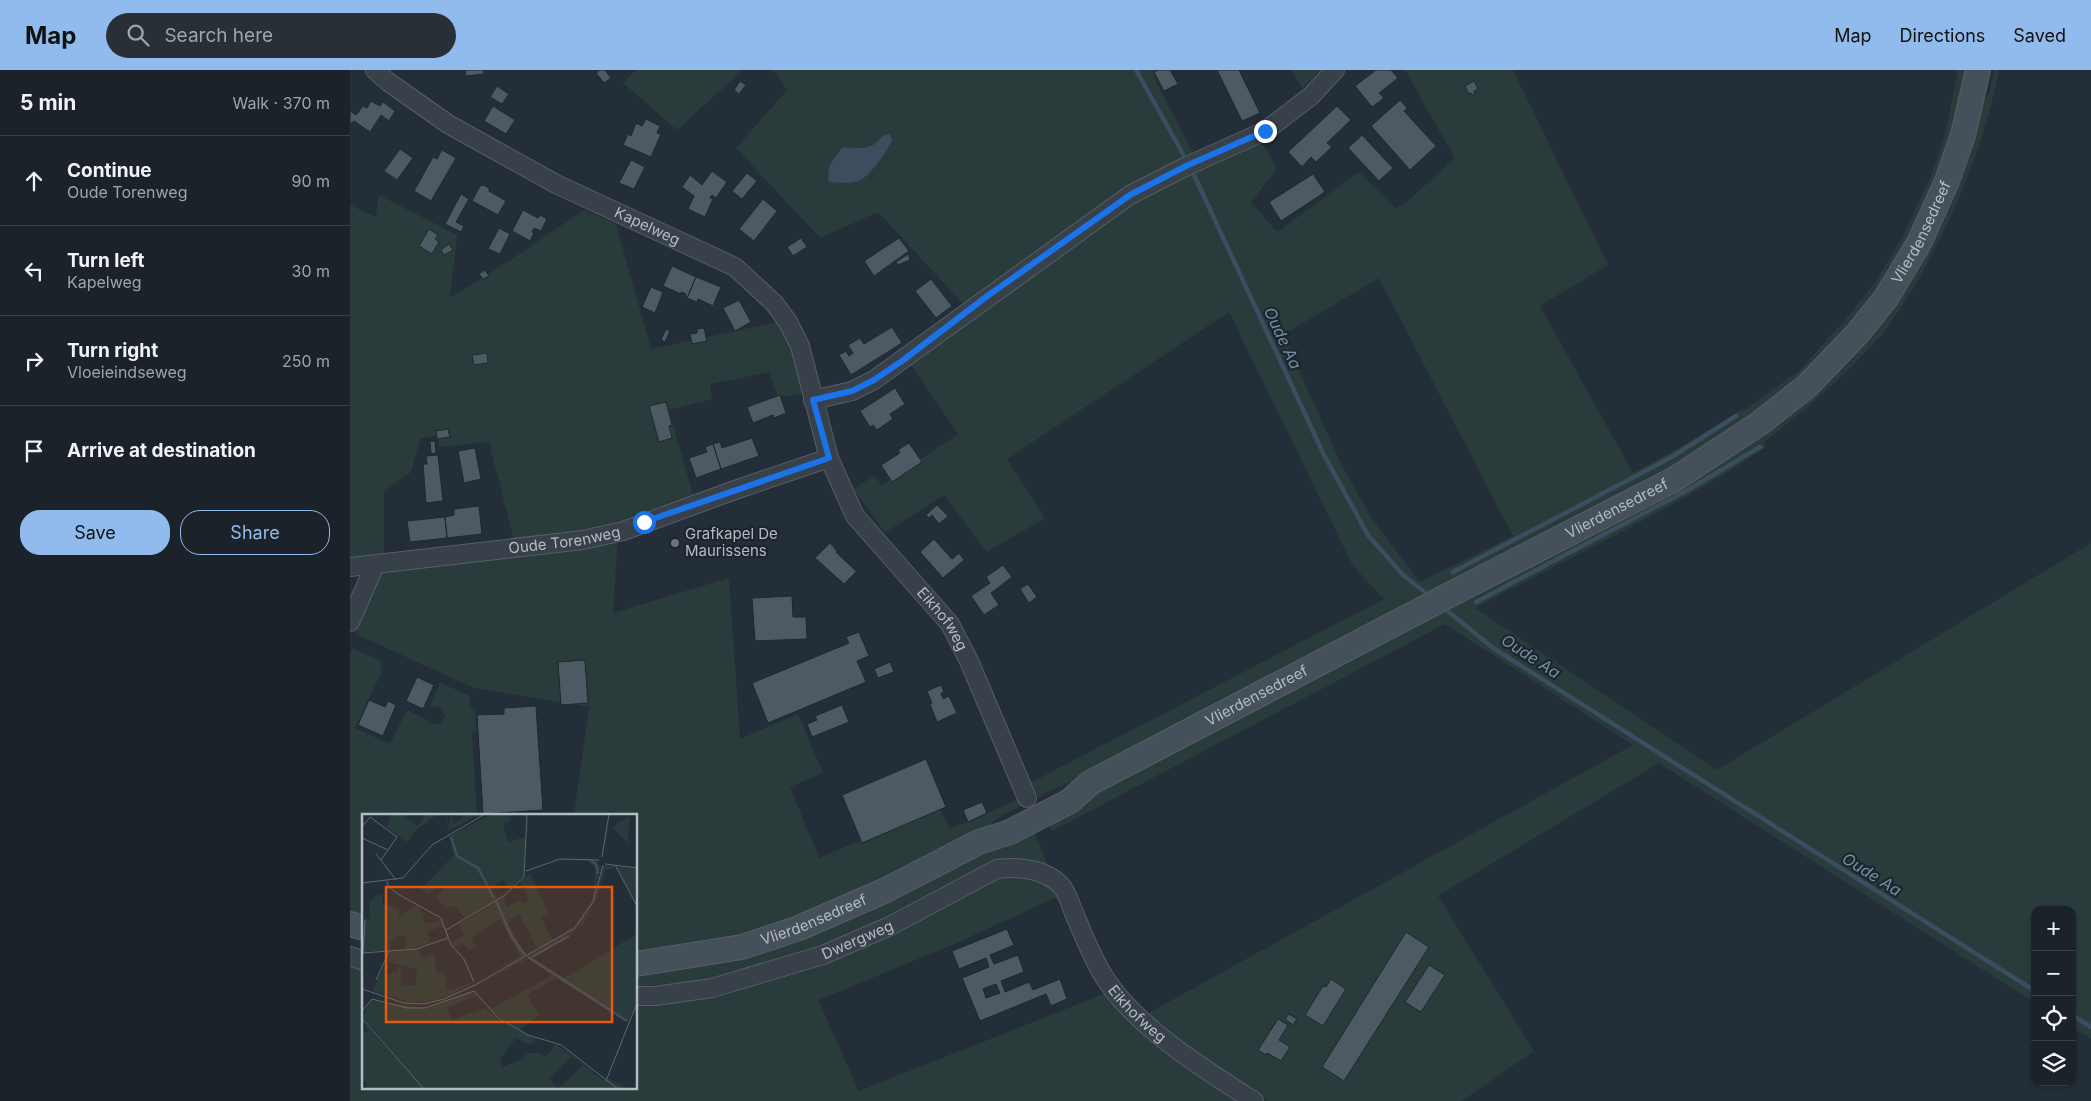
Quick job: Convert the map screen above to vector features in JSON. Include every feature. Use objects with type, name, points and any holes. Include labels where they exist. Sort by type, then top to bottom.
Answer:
[{"type":"main road","name":"Vlierdensedreef","points":[[638,964],[742,947],[799,928],[884,891],[978,842],[1010,832],[1070,801],[1090,783],[1675,478],[1760,423],[1807,386],[1863,327],[1886,298],[1919,243],[1947,181],[1963,135],[1978,70]]},
{"type":"street","name":"Kapelweg","points":[[375,70],[387,81],[448,124],[556,184],[735,267],[774,303],[788,322],[800,346],[829,458]]},
{"type":"street","points":[[813,400],[852,391],[874,380],[986,297],[1130,195],[1186,166],[1265,131],[1311,96],[1335,70]]},
{"type":"street","name":"Oude Torenweg","points":[[350,567],[583,540],[622,531],[829,458]]},
{"type":"street","name":"Eikhofweg","points":[[829,458],[855,516],[950,624],[968,661],[1026,798]]},
{"type":"street","points":[[350,622],[375,564]]},
{"type":"street","name":"Dwergweg","points":[[638,996],[654,996],[712,988],[823,955],[890,926],[979,876],[997,869],[1014,867],[1030,869],[1044,874],[1064,888]]},
{"type":"street","name":"Eikhofweg","points":[[1064,888],[1093,958],[1116,994],[1150,1027],[1212,1075],[1254,1101]]},
{"type":"green space","points":[[636,70],[743,70],[677,130],[623,83]]},
{"type":"green space","points":[[773,70],[1164,70],[1153,76],[1195,157],[1148,178],[1110,199],[964,305],[878,212],[820,238],[736,148],[787,90]]},
{"type":"green space","points":[[1292,70],[1320,70],[1302,88]]},
{"type":"green space","points":[[1405,70],[1513,70],[1608,265],[1540,306],[1633,473],[1693,440],[1739,411],[1746,409],[1799,371],[1846,319],[1877,280],[1905,232],[1932,173],[1946,130],[1958,70],[1971,70],[1954,137],[1902,261],[1834,350],[1706,450],[1082,778],[1057,787],[1038,798],[1032,782],[1384,599],[1353,566],[1229,312],[1007,459],[1045,518],[987,552],[944,495],[885,533],[854,489],[874,476],[882,485],[958,434],[909,362],[1135,200],[1259,137],[1277,169],[1251,202],[1277,232],[1359,172],[1396,209],[1410,199],[1455,158]],"holes":[[[1379,278],[1513,536],[1420,582],[1374,522],[1342,466],[1283,335]]]},
{"type":"green space","points":[[1994,70],[1999,70],[1981,138],[1955,207],[1922,273],[1877,341],[1828,389],[1764,442],[1766,447],[1731,470],[1660,511],[1475,608],[1717,770],[2091,543],[2091,1039],[2076,1030],[2076,906],[2031,906],[2031,1000],[1659,763],[1438,896],[1534,1051],[1462,1101],[1268,1101],[1234,1079],[1147,1014],[1633,745],[1445,624],[1052,831],[1047,819],[1681,482],[1850,355],[1978,109],[1990,91]]},
{"type":"green space","points":[[379,195],[457,235],[450,298],[584,210],[616,224],[651,349],[778,322],[787,330],[807,393],[777,397],[770,372],[710,384],[712,399],[669,410],[693,495],[586,532],[514,541],[489,442],[439,447],[438,435],[420,439],[411,472],[384,491],[384,555],[350,558],[350,205],[376,217]]},
{"type":"green space","points":[[618,534],[613,613],[729,578],[740,739],[798,714],[823,773],[790,787],[819,858],[939,807],[950,829],[1020,799],[1023,805],[1003,815],[979,832],[830,906],[739,936],[638,953],[638,814],[574,814],[589,707],[474,688],[356,634],[354,628],[380,573],[389,569]]},
{"type":"green space","points":[[353,649],[380,660],[382,671],[355,728],[390,744],[407,710],[427,720],[429,723],[440,725],[445,716],[440,707],[430,706],[440,683],[469,695],[471,709],[475,710],[477,732],[472,733],[477,814],[362,814],[362,918],[350,915],[350,651]]},
{"type":"green space","points":[[1032,827],[1053,877],[1029,866],[916,905],[829,945],[739,973],[691,983],[638,986],[638,969],[699,961]]},
{"type":"green space","points":[[1024,875],[1048,884],[1061,895],[950,946],[818,1000],[859,1091],[1106,993],[1242,1101],[350,1101],[350,962],[362,966],[362,1088],[638,1088],[638,1003],[705,994],[998,876]]},
{"type":"water","points":[[890,134],[892,140],[887,150],[865,177],[854,182],[829,182],[828,177],[831,163],[843,147],[866,148],[885,135]]},
{"type":"building","points":[[465,70],[483,70],[484,74],[466,76]]},
{"type":"building","points":[[600,70],[605,70],[611,78],[604,83],[596,73]]},
{"type":"building","points":[[1170,70],[1178,84],[1164,91],[1154,72]]},
{"type":"building","points":[[1217,70],[1239,70],[1260,113],[1242,121]]},
{"type":"building","points":[[1376,70],[1391,70],[1398,78],[1379,93],[1384,98],[1372,107],[1355,86]]},
{"type":"building","points":[[740,81],[746,85],[739,94],[734,90]]},
{"type":"building","points":[[1474,81],[1478,89],[1472,95],[1471,93],[1469,94],[1465,86]]},
{"type":"building","points":[[497,86],[509,94],[502,104],[490,97]]},
{"type":"building","points":[[1400,100],[1407,108],[1404,111],[1436,146],[1410,170],[1371,126]]},
{"type":"building","points":[[371,101],[380,106],[383,102],[395,111],[389,121],[381,115],[370,132],[354,121],[350,124],[350,111],[356,115],[363,106],[367,108]]},
{"type":"building","points":[[493,106],[515,120],[506,134],[484,121]]},
{"type":"building","points":[[1337,106],[1351,120],[1327,143],[1332,147],[1316,162],[1311,157],[1302,167],[1288,152]]},
{"type":"building","points":[[646,119],[660,126],[657,133],[661,134],[651,157],[623,145],[628,134],[631,136],[636,123],[642,126]]},
{"type":"building","points":[[1362,135],[1393,168],[1379,181],[1348,148]]},
{"type":"building","points":[[400,149],[413,158],[397,180],[384,171]]},
{"type":"building","points":[[442,150],[456,158],[431,201],[414,191],[433,157],[437,159]]},
{"type":"building","points":[[631,160],[645,167],[634,189],[619,183]]},
{"type":"building","points":[[712,171],[727,182],[716,198],[712,195],[710,198],[713,199],[705,217],[688,209],[694,196],[682,187],[690,175],[702,185]]},
{"type":"building","points":[[747,173],[757,181],[742,199],[732,191]]},
{"type":"building","points":[[1313,174],[1325,192],[1281,221],[1269,202]]},
{"type":"building","points":[[483,185],[506,201],[498,215],[472,201],[480,186]]},
{"type":"building","points":[[461,194],[469,199],[456,222],[464,226],[461,232],[445,224]]},
{"type":"building","points":[[763,199],[777,211],[754,241],[739,229]]},
{"type":"building","points":[[523,210],[538,218],[540,215],[547,219],[541,231],[534,228],[530,241],[512,231]]},
{"type":"building","points":[[499,228],[510,234],[500,254],[488,249]]},
{"type":"building","points":[[429,229],[438,235],[435,239],[439,242],[432,254],[419,246]]},
{"type":"building","points":[[801,238],[807,247],[793,256],[787,247]]},
{"type":"building","points":[[899,238],[909,251],[874,276],[864,261]]},
{"type":"building","points":[[449,244],[453,250],[444,255],[441,250]]},
{"type":"building","points":[[908,254],[910,260],[898,265],[896,262]]},
{"type":"building","points":[[672,266],[696,277],[687,298],[685,297],[686,294],[681,292],[681,294],[663,286]]},
{"type":"building","points":[[485,270],[489,276],[483,279],[479,274]]},
{"type":"building","points":[[696,277],[721,287],[713,306],[698,299],[697,302],[687,298]]},
{"type":"building","points":[[931,279],[952,306],[936,318],[915,291]]},
{"type":"building","points":[[651,287],[663,292],[655,313],[642,307]]},
{"type":"building","points":[[739,300],[751,322],[735,331],[723,308]]},
{"type":"building","points":[[892,327],[902,343],[851,375],[839,355],[846,351],[849,356],[853,353],[848,345],[860,338],[864,344]]},
{"type":"building","points":[[704,328],[707,341],[692,344],[690,334],[697,333],[697,329]]},
{"type":"building","points":[[666,329],[670,331],[665,342],[661,340]]},
{"type":"building","points":[[487,353],[488,363],[474,365],[472,355]]},
{"type":"building","points":[[895,388],[905,404],[890,414],[893,419],[877,430],[873,425],[870,427],[860,411]]},
{"type":"building","points":[[780,395],[786,413],[774,418],[773,415],[753,423],[747,407]]},
{"type":"building","points":[[666,402],[672,425],[669,426],[672,438],[659,442],[649,406]]},
{"type":"building","points":[[448,429],[450,437],[437,439],[436,431]]},
{"type":"building","points":[[752,438],[759,456],[721,469],[713,444],[720,442],[722,448]]},
{"type":"building","points":[[430,441],[435,441],[436,453],[431,454]]},
{"type":"building","points":[[909,443],[922,462],[892,482],[881,465],[900,453],[898,450]]},
{"type":"building","points":[[713,444],[721,469],[696,478],[689,458],[707,452],[705,447]]},
{"type":"building","points":[[475,448],[481,479],[464,483],[458,451]]},
{"type":"building","points":[[438,455],[443,501],[426,503],[423,464],[427,464],[426,456]]},
{"type":"building","points":[[937,505],[948,516],[939,524],[932,515],[929,518],[926,515]]},
{"type":"building","points":[[479,506],[482,534],[447,538],[445,517],[454,515],[454,509]]},
{"type":"building","points":[[445,517],[447,538],[410,542],[407,521]]},
{"type":"building","points":[[934,539],[952,559],[959,553],[964,560],[943,578],[920,552]]},
{"type":"building","points":[[830,543],[836,552],[858,573],[856,572],[844,584],[815,558]]},
{"type":"building","points":[[1003,565],[1012,577],[991,593],[999,605],[984,615],[971,596],[990,583],[986,577]]},
{"type":"building","points":[[1028,584],[1037,597],[1029,603],[1020,589]]},
{"type":"building","points":[[792,596],[793,617],[806,617],[807,639],[755,641],[752,598]]},
{"type":"building","points":[[859,632],[869,656],[857,661],[866,682],[768,723],[752,683],[849,643],[846,637]]},
{"type":"building","points":[[585,660],[588,703],[561,705],[558,662]]},
{"type":"building","points":[[890,662],[894,672],[878,678],[874,669]]},
{"type":"building","points":[[417,677],[434,685],[423,709],[406,701]]},
{"type":"building","points":[[941,685],[944,692],[941,693],[943,699],[949,696],[957,713],[937,722],[927,691]]},
{"type":"building","points":[[369,700],[385,707],[388,701],[396,705],[383,736],[358,725]]},
{"type":"building","points":[[842,705],[849,722],[812,737],[807,724],[817,720],[815,716]]},
{"type":"building","points":[[536,706],[543,810],[483,814],[477,715],[504,714],[504,708]]},
{"type":"building","points":[[926,759],[946,807],[862,843],[842,795]]},
{"type":"building","points":[[982,802],[987,813],[968,822],[963,810]]},
{"type":"building","points":[[1007,929],[1014,945],[990,955],[994,964],[1018,955],[1024,972],[1001,981],[1005,992],[1029,982],[1033,990],[1060,979],[1067,999],[1051,1006],[1046,994],[980,1021],[962,978],[989,967],[986,958],[959,969],[952,951]],"holes":[[[996,984],[1000,993],[986,998],[983,989]]]},
{"type":"building","points":[[1406,932],[1429,947],[1344,1081],[1322,1067]]},
{"type":"building","points":[[1429,965],[1445,975],[1421,1012],[1405,1002]]},
{"type":"building","points":[[1331,979],[1346,989],[1323,1026],[1305,1015],[1323,986],[1326,987]]},
{"type":"building","points":[[1289,1014],[1297,1019],[1293,1025],[1285,1019]]},
{"type":"building","points":[[1278,1019],[1288,1025],[1279,1040],[1290,1047],[1281,1061],[1258,1050]]},
{"type":"waterway","name":"Oude Aa","points":[[1136,70],[1183,154]]},
{"type":"waterway","name":"Oude Aa","points":[[1194,175],[1324,455],[1368,535],[1403,575],[1431,597]]},
{"type":"waterway","points":[[1453,572],[1670,458],[1736,416]]},
{"type":"waterway","points":[[1476,602],[1686,491],[1760,447]]},
{"type":"waterway","name":"Oude Aa","points":[[1443,607],[1493,648],[2031,988]]},
{"type":"waterway","name":"Oude Aa","points":[[2076,1018],[2091,1027]]},
{"type":"place","name":"Grafkapel De Maurissens","points":[[675,543]]},
{"type":"route","points":[[644,522],[829,458],[813,400],[852,391],[864,386],[902,361],[986,297],[1130,195],[1186,166],[1265,131]]}]
